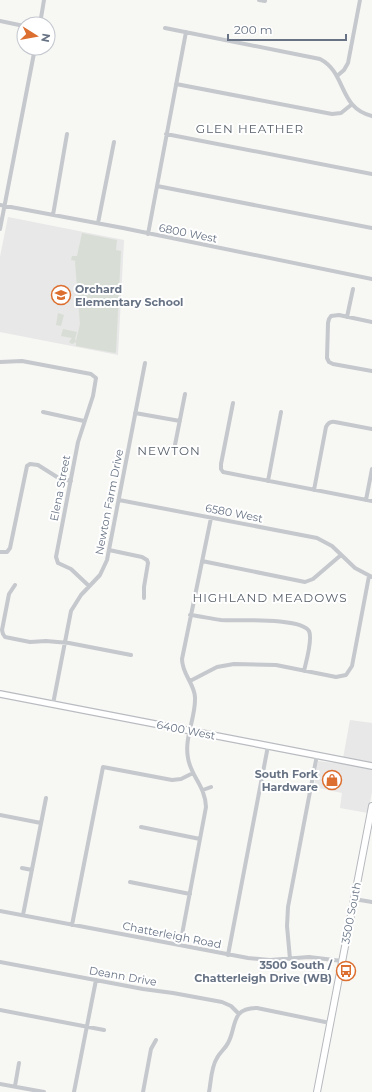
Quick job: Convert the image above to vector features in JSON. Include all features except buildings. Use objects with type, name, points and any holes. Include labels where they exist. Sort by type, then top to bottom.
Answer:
[{"type":"main road","name":"3500 South","points":[[317,1092],[372,806]]},
{"type":"street","points":[[41,16],[44,0]]},
{"type":"street","points":[[259,0],[265,0]]},
{"type":"street","points":[[337,76],[348,64],[360,0]]},
{"type":"street","points":[[0,21],[16,24]]},
{"type":"street","points":[[165,28],[317,58],[327,64],[337,76],[351,105],[360,112],[372,116]]},
{"type":"street","points":[[148,234],[186,32]]},
{"type":"street","points":[[0,230],[2,206],[33,56]]},
{"type":"street","points":[[176,84],[329,114],[338,114],[351,105]]},
{"type":"street","points":[[53,215],[67,134]]},
{"type":"street","points":[[166,134],[372,174]]},
{"type":"street","points":[[98,223],[114,142]]},
{"type":"street","points":[[158,186],[372,228]]},
{"type":"street","name":"6800 West","points":[[2,206],[98,223],[372,279]]},
{"type":"street","points":[[347,317],[353,289]]},
{"type":"street","points":[[372,322],[335,315],[331,316],[328,324],[327,358],[332,364],[372,371]]},
{"type":"street","name":"Elena Street","points":[[0,362],[22,360],[91,374],[96,378],[93,396],[78,442],[56,560],[59,564],[72,570],[89,586]]},
{"type":"street","name":"Newton Farm Drive","points":[[53,704],[71,611],[78,599],[102,571],[107,560],[145,363]]},
{"type":"street","points":[[174,450],[185,394]]},
{"type":"street","points":[[233,403],[221,464],[222,471],[225,473],[372,501]]},
{"type":"street","points":[[43,412],[84,420]]},
{"type":"street","points":[[268,481],[281,412]]},
{"type":"street","points":[[135,413],[180,421]]},
{"type":"street","points":[[314,490],[328,424],[335,422],[372,429]]},
{"type":"street","points":[[0,552],[9,551],[27,466],[30,464],[36,464],[57,477],[71,481]]},
{"type":"street","points":[[366,500],[372,469]]},
{"type":"street","name":"6580 West","points":[[119,500],[317,538],[332,546],[351,565],[371,576]]},
{"type":"street","points":[[180,946],[206,807],[203,790],[193,773],[189,763],[187,751],[195,700],[194,692],[182,662],[190,615],[211,518]]},
{"type":"street","points":[[109,550],[142,557],[147,560],[148,565],[144,587],[144,598]]},
{"type":"street","points":[[202,561],[305,582],[313,579],[341,555]]},
{"type":"street","points":[[190,681],[224,665],[236,664],[272,665],[339,677],[348,674],[352,666],[371,576]]},
{"type":"street","points":[[16,585],[9,594],[2,630],[4,636],[8,639],[28,642],[44,641],[64,643],[131,655]]},
{"type":"street","points":[[190,615],[222,620],[279,622],[301,625],[309,632],[310,639],[304,671]]},
{"type":"street","name":"6400 West","points":[[0,694],[372,766]]},
{"type":"street","points":[[228,955],[268,746]]},
{"type":"street","points":[[290,959],[287,926],[288,907],[317,755]]},
{"type":"street","points":[[72,925],[103,767],[172,780],[181,779],[193,773]]},
{"type":"street","points":[[203,790],[211,787]]},
{"type":"street","points":[[23,915],[46,798]]},
{"type":"street","points":[[0,815],[41,823]]},
{"type":"street","points":[[141,827],[200,839]]},
{"type":"street","points":[[22,868],[32,870]]},
{"type":"street","points":[[130,882],[190,894]]},
{"type":"street","points":[[354,898],[372,902]]},
{"type":"street","name":"Chatterleigh Road","points":[[0,911],[228,955],[264,960],[309,957],[342,961]]},
{"type":"street","name":"Deann Drive","points":[[0,962],[222,1002],[233,1007],[239,1014]]},
{"type":"street","points":[[74,1092],[96,980]]},
{"type":"street","points":[[209,1092],[215,1061],[229,1041],[234,1022],[239,1014],[248,1009],[257,1008],[330,1023]]},
{"type":"street","points":[[0,1010],[104,1030]]},
{"type":"street","points":[[142,1092],[151,1048],[156,1040]]},
{"type":"street","points":[[15,1086],[19,1063]]},
{"type":"street","points":[[0,1084],[44,1092]]},
{"type":"shaded area","name":"Orchard Elementary School","points":[[8,217],[124,240],[118,355],[0,332],[0,257]]},
{"type":"shaded area","points":[[82,233],[117,240],[116,250],[121,251],[115,353],[76,346],[76,342],[72,344],[69,342],[72,338],[61,336],[63,329],[77,332],[75,339],[76,341],[80,324],[76,261],[71,260],[72,256],[77,256]]},
{"type":"shaded area","points":[[58,313],[64,315],[61,326],[56,325]]},
{"type":"shaded area","points":[[350,720],[372,723],[372,792],[368,813],[340,808],[342,793],[314,787],[318,761],[342,764]]},
{"type":"place","name":"Orchard Elementary School","points":[[61,295]]},
{"type":"place","name":"South Fork Hardware","points":[[332,780]]},
{"type":"place","name":"3500 South / Chatterleigh Drive (WB)","points":[[346,971]]},
{"type":"district","name":"GLEN HEATHER","points":[[250,128]]},
{"type":"district","name":"NEWTON","points":[[169,450]]},
{"type":"district","name":"HIGHLAND MEADOWS","points":[[270,597]]}]
